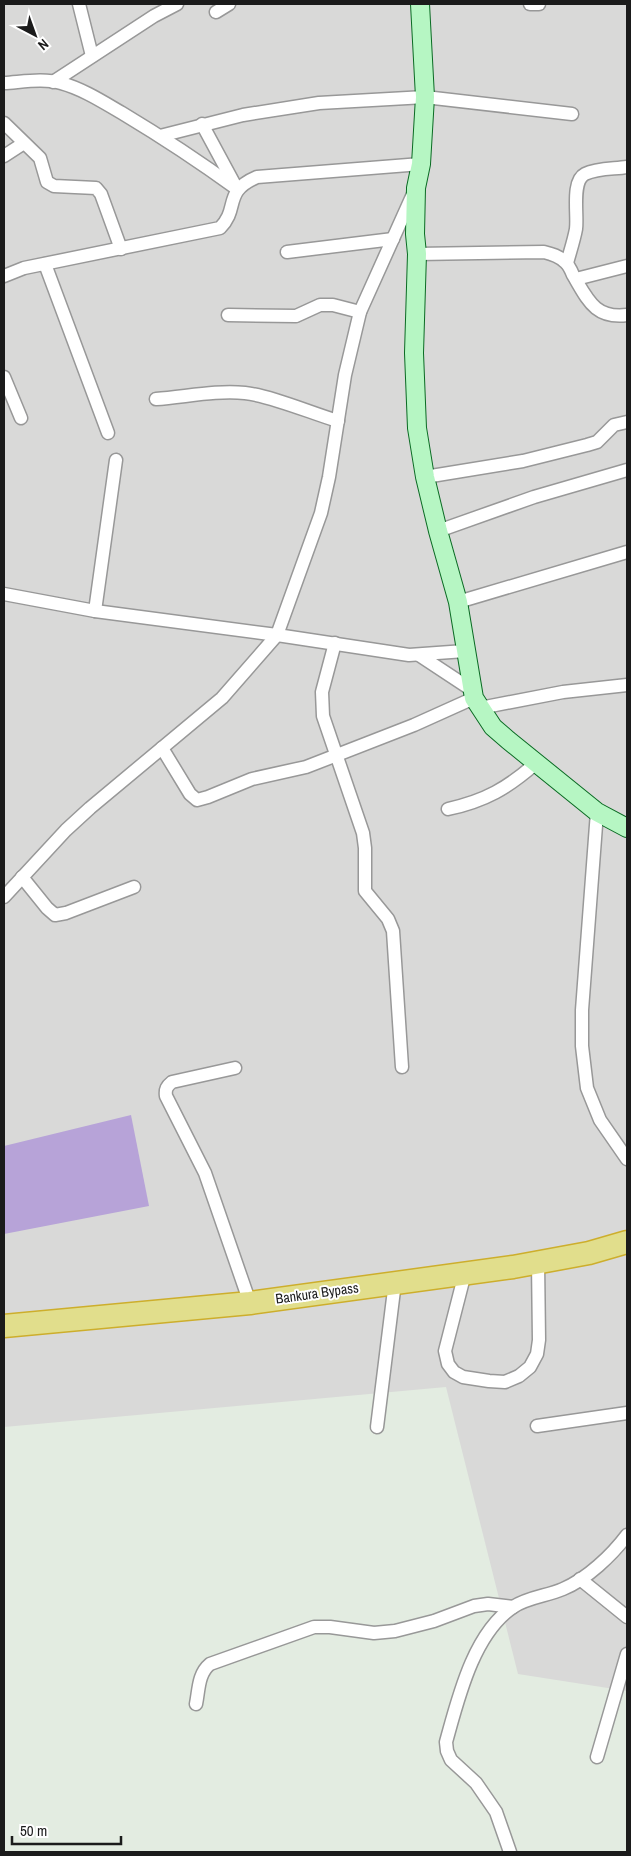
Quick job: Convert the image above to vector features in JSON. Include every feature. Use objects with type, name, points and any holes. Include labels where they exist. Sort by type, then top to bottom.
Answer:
[{"type":"highway","name":"Bankura Bypass","points":[[4,1326],[250,1303],[538,1262],[589,1253],[627,1242]]},
{"type":"street","points":[[78,4],[92,56]]},
{"type":"street","points":[[53,82],[154,16],[177,4]]},
{"type":"street","points":[[216,12],[229,4]]},
{"type":"street","points":[[420,4],[425,97],[421,164],[416,188],[417,428],[438,531],[458,602],[465,651],[475,699]]},
{"type":"street","points":[[530,4],[539,4]]},
{"type":"street","points":[[4,83],[53,82],[73,87],[96,98],[160,136],[237,189]]},
{"type":"street","points":[[160,136],[243,115],[319,104],[425,97],[572,114]]},
{"type":"street","points":[[4,123],[40,158],[47,182],[54,186],[87,186],[96,188],[101,194],[121,249]]},
{"type":"street","points":[[202,124],[237,189]]},
{"type":"street","points":[[4,156],[24,143]]},
{"type":"street","points":[[4,276],[24,268],[220,228],[229,216],[237,189],[245,182],[257,178],[421,164]]},
{"type":"street","points":[[567,263],[576,227],[578,181],[583,174],[627,167]]},
{"type":"street","points":[[4,897],[66,830],[90,808],[222,698],[277,635],[321,513],[345,374],[360,312],[416,188]]},
{"type":"street","points":[[287,252],[393,239]]},
{"type":"street","points":[[417,254],[544,252],[555,255],[567,263],[592,305],[601,313],[611,317],[627,315]]},
{"type":"street","points":[[45,264],[108,433]]},
{"type":"street","points":[[576,279],[627,266]]},
{"type":"street","points":[[228,315],[296,316],[320,304],[333,305],[360,312]]},
{"type":"street","points":[[4,377],[21,418]]},
{"type":"street","points":[[156,399],[246,393],[338,421]]},
{"type":"street","points":[[426,476],[522,461],[587,446],[597,442],[614,425],[627,422]]},
{"type":"street","points":[[96,611],[116,460]]},
{"type":"street","points":[[438,531],[534,497],[627,470]]},
{"type":"street","points":[[458,602],[627,552]]},
{"type":"street","points":[[4,594],[96,611],[335,643],[409,655],[465,651]]},
{"type":"street","points":[[335,643],[322,692],[323,716],[363,833],[366,848],[365,891],[388,919],[393,931],[402,1067]]},
{"type":"street","points":[[419,655],[475,699],[494,727],[536,763],[597,812],[627,828]]},
{"type":"street","points":[[162,748],[190,794],[197,800],[208,798],[252,779],[295,770],[414,725],[475,699],[627,685]]},
{"type":"street","points":[[448,809],[467,805],[497,793],[536,763]]},
{"type":"street","points":[[597,812],[582,1010],[582,1046],[588,1088],[600,1120],[627,1159]]},
{"type":"street","points":[[22,877],[55,915],[66,914],[134,887]]},
{"type":"street","points":[[235,1068],[172,1082],[165,1091],[205,1173],[250,1303]]},
{"type":"street","points":[[465,1273],[445,1351],[448,1364],[454,1372],[463,1377],[489,1382],[505,1382],[519,1376],[530,1367],[537,1354],[539,1340],[538,1262]]},
{"type":"street","points":[[377,1427],[395,1282]]},
{"type":"street","points":[[537,1426],[627,1414]]},
{"type":"street","points":[[510,1852],[496,1812],[476,1783],[451,1760],[447,1751],[446,1742],[465,1679],[478,1649],[487,1634],[503,1615],[513,1607],[537,1596],[563,1589],[580,1579],[610,1555],[627,1535]]},
{"type":"street","points":[[580,1579],[627,1617]]},
{"type":"street","points":[[196,1704],[201,1674],[210,1664],[314,1627],[330,1627],[374,1633],[395,1631],[414,1628],[474,1606],[488,1604],[513,1607]]},
{"type":"street","points":[[597,1756],[627,1654]]},
{"type":"shaded area","points":[[4,4],[627,4],[627,1691],[518,1674],[446,1387],[4,1427]]},
{"type":"shaded area","points":[[131,1115],[149,1206],[4,1234],[4,1146]]}]
